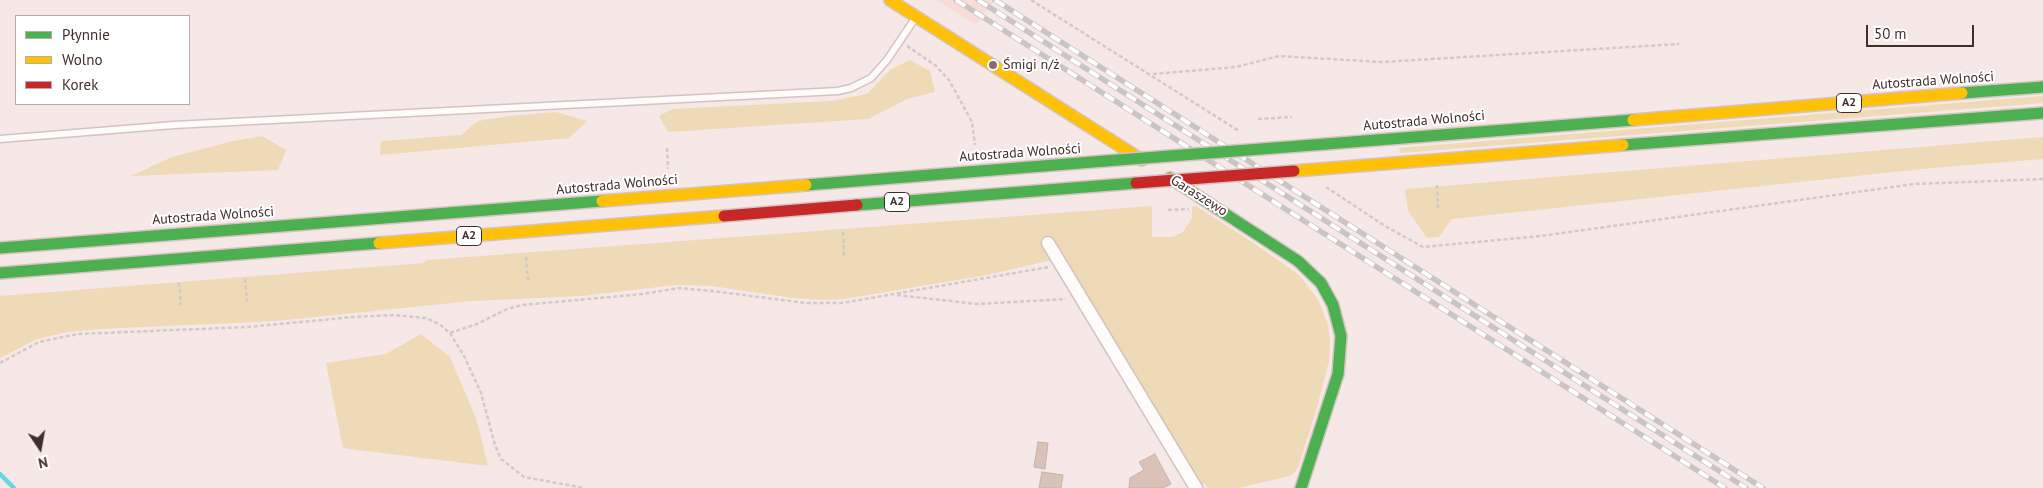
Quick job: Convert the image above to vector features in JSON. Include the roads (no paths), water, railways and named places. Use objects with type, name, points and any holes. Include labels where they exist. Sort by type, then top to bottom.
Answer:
[{"type":"main road","name":"Garaszewo","points":[[890,0],[1298,261],[1320,283],[1338,316],[1341,336],[1340,361],[1338,374],[1301,488]]},
{"type":"main road","name":"Autostrada Wolności","points":[[0,248],[2043,88]]},
{"type":"main road","name":"A2","points":[[0,273],[2043,112]]},
{"type":"street","points":[[1048,243],[1196,488]]},
{"type":"lane","points":[[0,139],[174,125],[827,92],[851,88],[871,78],[887,60],[916,17]]},
{"type":"waterway","points":[[0,474],[14,488]]},
{"type":"railway","points":[[956,0],[1725,488]]},
{"type":"railway","points":[[978,0],[1746,488]]},
{"type":"railway","points":[[995,0],[1763,488]]},
{"type":"place","name":"Śmigi n/ż","points":[[993,65]]}]
